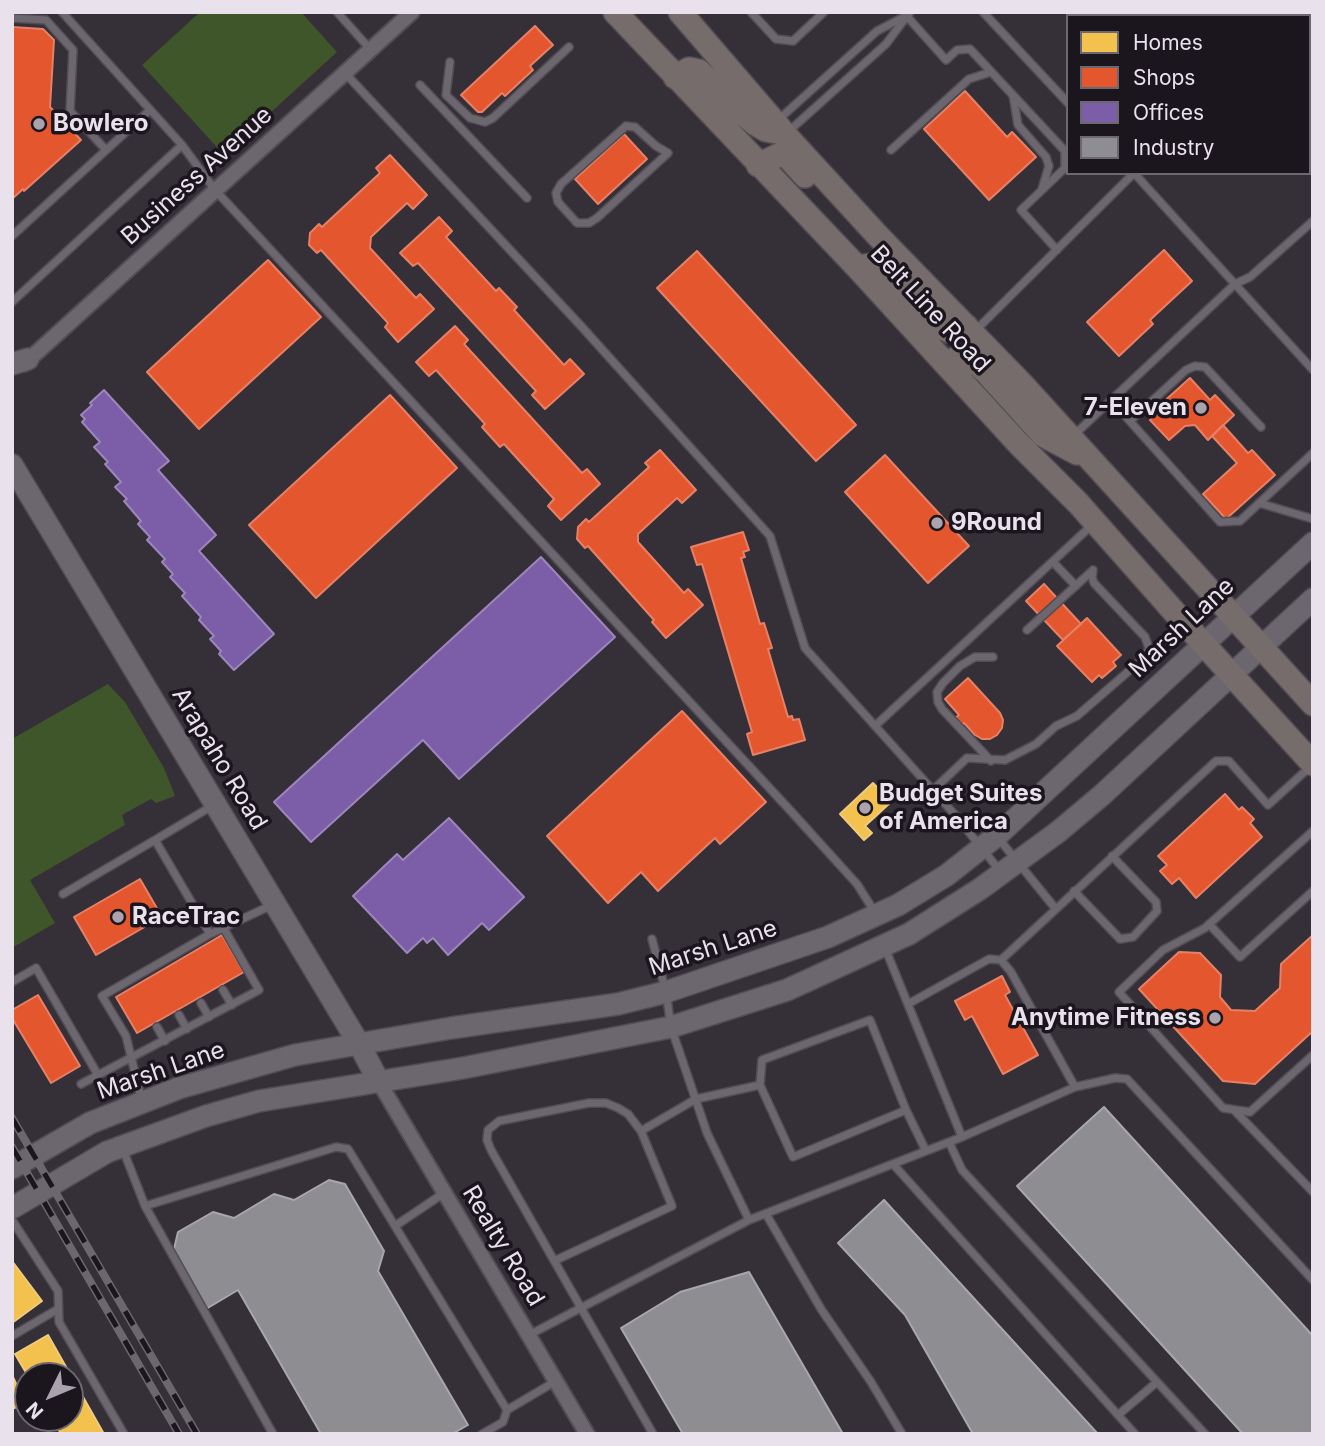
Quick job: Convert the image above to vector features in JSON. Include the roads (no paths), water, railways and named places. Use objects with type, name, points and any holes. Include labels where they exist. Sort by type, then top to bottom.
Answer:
[{"type":"main road","name":"Belt Line Road","points":[[615,12],[1095,522],[1313,765]]},
{"type":"main road","name":"Belt Line Road","points":[[680,12],[870,227],[1092,460],[1313,704]]},
{"type":"main road","points":[[676,77],[689,69],[699,71],[754,123],[766,130],[780,128]]},
{"type":"main road","points":[[758,165],[779,155],[787,156],[849,216],[870,227]]},
{"type":"main road","points":[[856,267],[873,265],[886,271],[941,328],[949,331],[970,330]]},
{"type":"main road","points":[[945,363],[966,355],[986,372],[1043,435],[1092,460]]},
{"type":"main road","name":"Arapaho Road","points":[[12,465],[276,904],[379,1082]]},
{"type":"main road","name":"Marsh Lane","points":[[12,1168],[90,1123],[178,1088],[295,1055],[618,1004],[666,992],[828,937],[898,905],[947,875],[989,841],[1313,543]]},
{"type":"main road","points":[[12,1208],[107,1152],[206,1116],[259,1101],[463,1068],[671,1027],[786,990],[909,934],[1058,832],[1102,795],[1313,600]]},
{"type":"street","name":"Business Avenue","points":[[12,374],[20,362],[412,12]]},
{"type":"street","name":"Realty Road","points":[[379,1082],[587,1434]]},
{"type":"lane","points":[[62,12],[182,145],[215,190],[857,884],[877,915]]},
{"type":"lane","points":[[337,12],[370,50]]},
{"type":"lane","points":[[755,14],[776,39],[793,41],[824,12]]},
{"type":"lane","points":[[983,12],[1066,101]]},
{"type":"lane","points":[[780,128],[886,44],[906,13]]},
{"type":"lane","points":[[780,128],[877,31],[906,13]]},
{"type":"lane","points":[[906,13],[946,60],[957,50],[970,49],[1065,151],[1065,168],[1021,210],[1056,250]]},
{"type":"lane","points":[[12,18],[46,20],[73,50],[70,111],[106,150]]},
{"type":"lane","points":[[60,35],[73,24]]},
{"type":"lane","points":[[450,62],[446,95],[470,118],[485,122],[493,118],[569,47]]},
{"type":"lane","points":[[891,149],[969,79],[991,72]]},
{"type":"lane","points":[[345,73],[770,536],[805,648],[933,790],[989,841],[1009,868],[1055,908]]},
{"type":"lane","points":[[420,85],[527,198]]},
{"type":"lane","points":[[1013,95],[1018,125],[1046,158],[1049,166],[1042,190]]},
{"type":"lane","points":[[12,236],[150,110]]},
{"type":"lane","points":[[626,126],[635,127],[668,153],[589,223],[577,223],[558,202],[556,192],[561,184],[626,126]]},
{"type":"lane","points":[[12,302],[182,145]]},
{"type":"lane","points":[[970,330],[1132,175]]},
{"type":"lane","points":[[1136,175],[1313,370]]},
{"type":"lane","points":[[1071,438],[1235,284],[1250,276],[1313,221]]},
{"type":"lane","points":[[1130,421],[1186,370],[1195,366],[1206,367],[1261,427]]},
{"type":"lane","points":[[1111,400],[1220,522],[1240,521],[1313,453]]},
{"type":"lane","points":[[1259,503],[1313,519]]},
{"type":"lane","points":[[875,726],[1095,522]]},
{"type":"lane","points":[[1053,562],[1076,586]]},
{"type":"lane","points":[[933,790],[967,758],[1005,760],[1036,744],[1056,726],[1077,716],[1145,657],[1149,649],[1145,637],[1094,583],[1091,578],[1093,570],[1027,630]]},
{"type":"lane","points":[[991,761],[942,709],[937,692],[960,666],[975,657],[993,657]]},
{"type":"lane","points":[[1001,960],[1216,761],[1229,761],[1268,805],[1313,765]]},
{"type":"lane","points":[[63,894],[215,804]]},
{"type":"lane","points":[[1313,831],[1209,924],[1163,950],[1119,992],[1223,1108],[1250,1112],[1313,1055]]},
{"type":"lane","points":[[155,840],[210,934]]},
{"type":"lane","points":[[989,841],[1009,868]]},
{"type":"lane","points":[[1074,891],[1120,939],[1133,937],[1157,911],[1156,902],[1112,856]]},
{"type":"lane","points":[[1209,924],[1240,957],[1313,891]]},
{"type":"lane","points":[[142,1102],[126,1036],[103,996],[223,927],[276,904]]},
{"type":"lane","points":[[81,1084],[260,990],[223,927]]},
{"type":"lane","points":[[652,939],[666,992],[671,1027],[707,1133],[749,1220]]},
{"type":"lane","points":[[196,942],[201,950]]},
{"type":"lane","points":[[884,945],[962,1137]]},
{"type":"lane","points":[[172,955],[177,964]]},
{"type":"lane","points":[[908,1004],[989,959],[1001,960],[1011,972],[1075,1087]]},
{"type":"lane","points":[[12,982],[36,968],[98,1075]]},
{"type":"lane","points":[[151,968],[156,976]]},
{"type":"lane","points":[[129,981],[134,989]]},
{"type":"lane","points":[[223,990],[232,1005]]},
{"type":"lane","points":[[201,1003],[209,1017]]},
{"type":"lane","points":[[179,1015],[187,1029]]},
{"type":"lane","points":[[906,1110],[793,1157],[760,1085],[762,1060],[870,1020],[926,1152]]},
{"type":"lane","points":[[158,1027],[165,1041]]},
{"type":"lane","points":[[529,1335],[749,1220],[926,1152],[1075,1087],[1115,1078],[1126,1079],[1313,1280]]},
{"type":"lane","points":[[641,1131],[696,1100],[760,1085]]},
{"type":"lane","points":[[554,1261],[672,1206],[641,1131],[628,1114],[607,1103],[589,1103],[499,1121],[488,1130],[487,1140],[491,1150],[580,1307],[653,1434]]},
{"type":"lane","points":[[1233,1109],[1313,1192]]},
{"type":"lane","points":[[949,1142],[962,1170],[1205,1434]]},
{"type":"lane","points":[[122,1147],[145,1206],[273,1434]]},
{"type":"lane","points":[[145,1206],[336,1147],[348,1149],[508,1410]]},
{"type":"lane","points":[[893,1164],[1135,1434]]},
{"type":"lane","points":[[395,1226],[444,1193]]},
{"type":"lane","points":[[766,1214],[821,1309],[871,1382],[902,1434]]},
{"type":"lane","points":[[12,1220],[58,1291],[59,1322],[124,1434]]},
{"type":"lane","points":[[12,1336],[58,1309]]},
{"type":"lane","points":[[482,1434],[503,1422],[508,1410],[556,1381]]},
{"type":"lane","points":[[1118,1415],[1157,1382]]},
{"type":"railway","points":[[12,1118],[197,1434]]},
{"type":"railway","points":[[12,1147],[179,1434]]},
{"type":"place","name":"Bowlero","points":[[39,124]]},
{"type":"place","name":"7-Eleven","points":[[1201,408]]},
{"type":"place","name":"9Round","points":[[937,523]]},
{"type":"place","name":"Budget Suites of America","points":[[865,808]]},
{"type":"place","name":"RaceTrac","points":[[118,917]]},
{"type":"place","name":"Anytime Fitness","points":[[1215,1018]]}]
